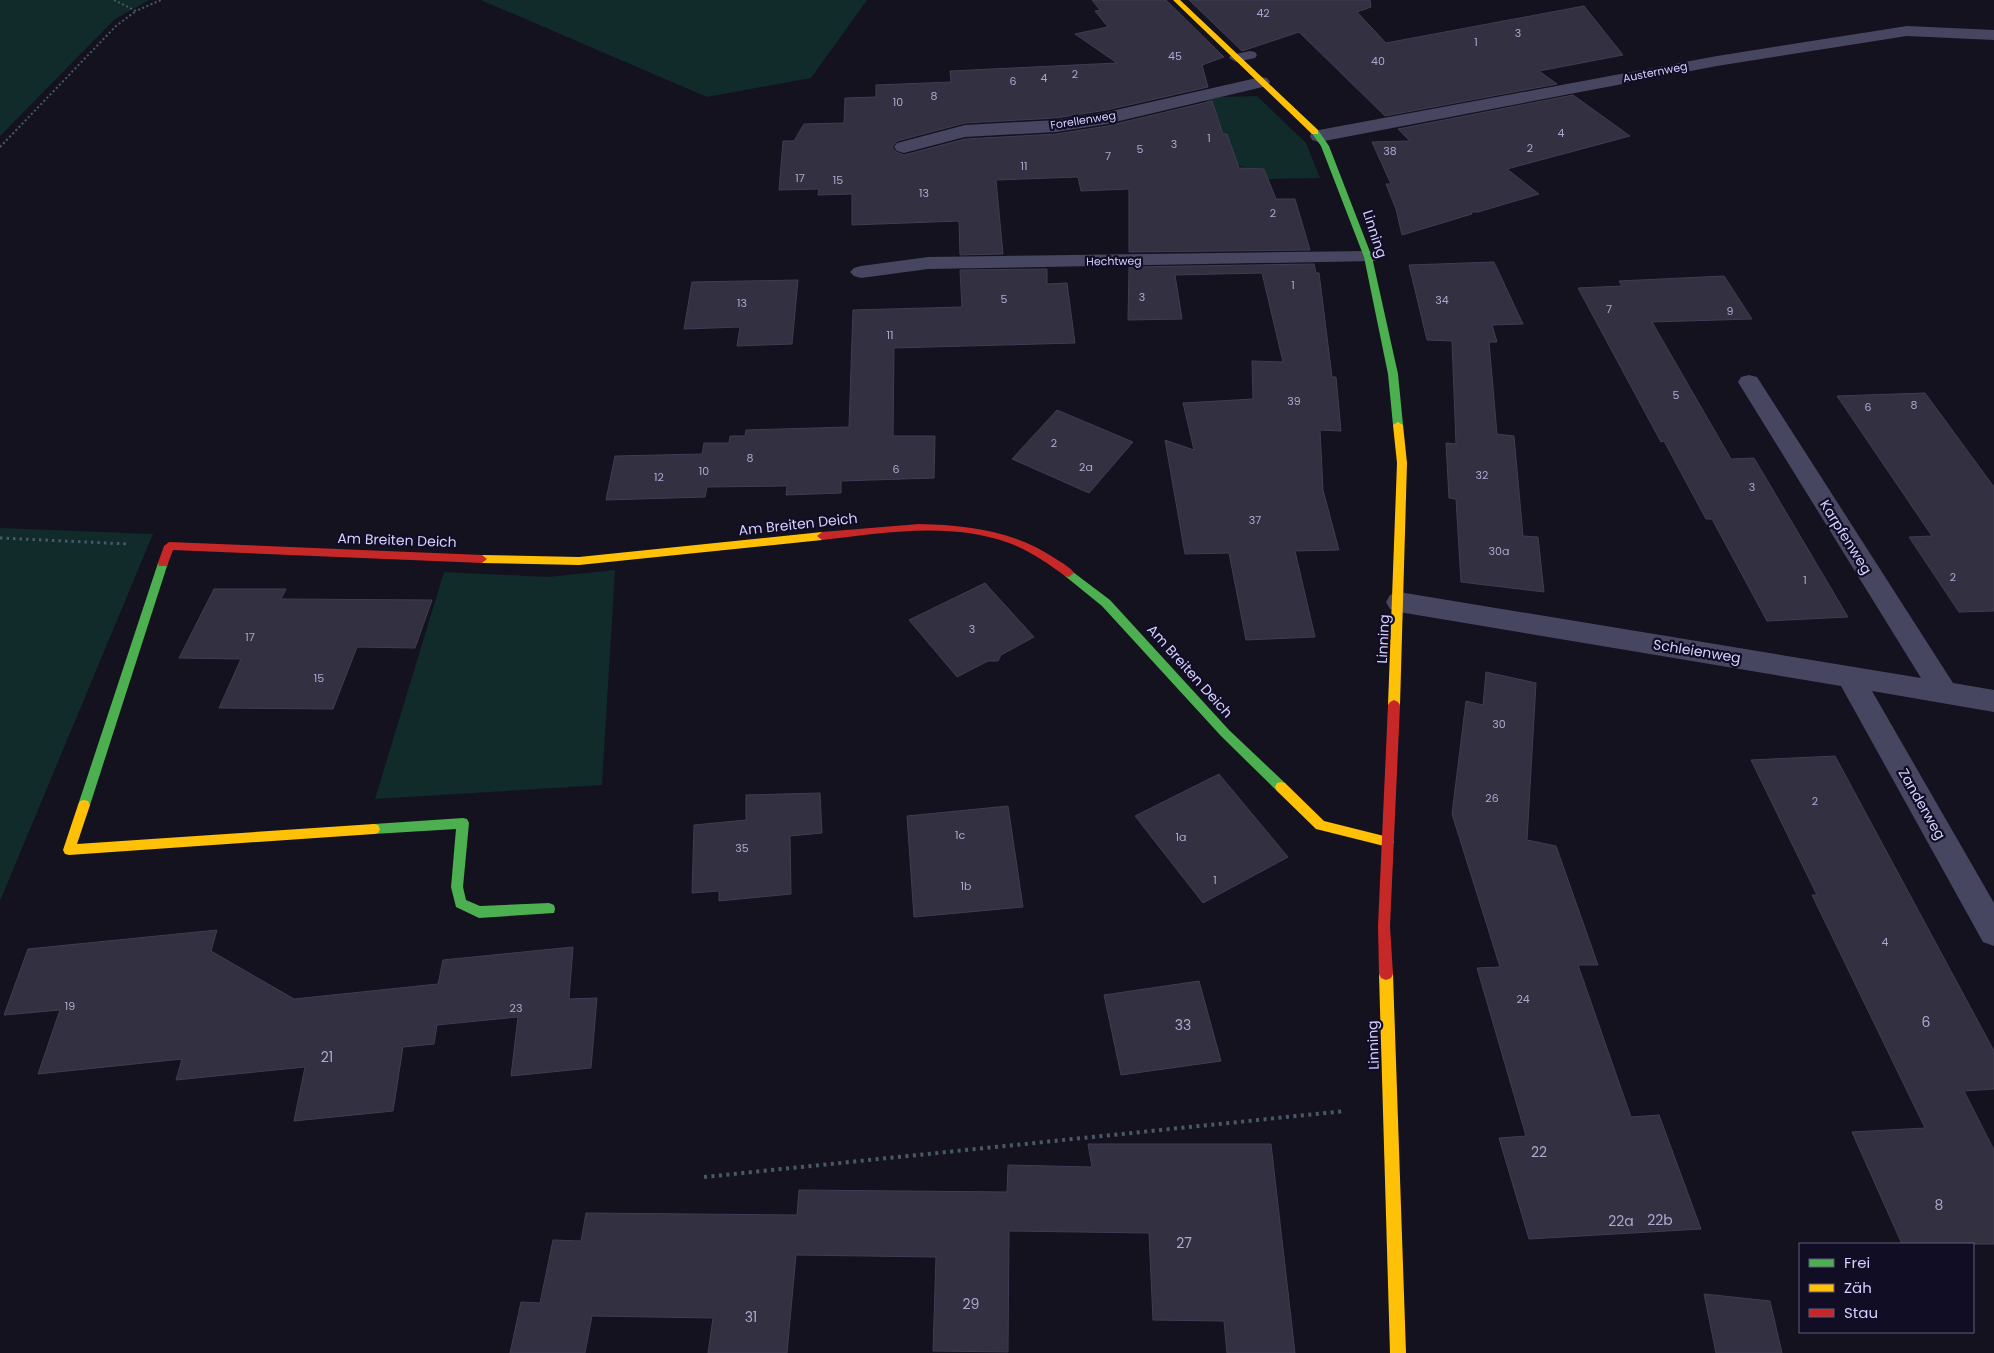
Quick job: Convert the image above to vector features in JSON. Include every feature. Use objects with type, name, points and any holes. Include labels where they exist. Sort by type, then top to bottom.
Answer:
[{"type":"street","name":"Linning","points":[[1176,0],[1243,57],[1261,82],[1319,136],[1331,157],[1368,257],[1393,374],[1399,417],[1402,463],[1400,602],[1384,926],[1398,1353]]},
{"type":"street","name":"Austernweg","points":[[1319,136],[1718,61],[1907,31],[1994,35]]},
{"type":"street","name":"Forellenweg","points":[[904,147],[965,131],[1056,126],[1107,118],[1261,82]]},
{"type":"street","name":"Hechtweg","points":[[861,272],[928,263],[1368,257]]},
{"type":"street","name":"Karpfenweg","points":[[1749,382],[1944,692]]},
{"type":"street","name":"Am Breiten Deich","points":[[169,546],[562,561],[615,558],[919,526],[954,527],[981,532],[1004,538],[1040,553],[1054,561],[1092,591],[1138,635],[1225,733],[1320,825],[1388,842]]},
{"type":"street","points":[[169,546],[69,850],[463,823],[457,887],[461,903],[479,912],[549,909]]},
{"type":"street","name":"Schleienweg","points":[[1400,602],[1994,701]]},
{"type":"street","name":"Zanderweg","points":[[1849,676],[1994,932]]},
{"type":"path","points":[[114,0],[136,11]]},
{"type":"path","points":[[0,147],[116,26],[136,11],[160,0]]},
{"type":"path","points":[[0,538],[169,546]]},
{"type":"path","points":[[704,1177],[1390,1106]]},
{"type":"green space","points":[[0,0],[149,0],[115,19],[0,136]]},
{"type":"green space","points":[[481,0],[867,0],[811,78],[707,97]]},
{"type":"green space","points":[[1257,96],[1306,143],[1320,178],[1268,179],[1264,169],[1247,168],[1231,163],[1225,141],[1229,141],[1227,134],[1223,134],[1212,118],[1206,100],[1220,97]]},
{"type":"green space","points":[[0,528],[153,534],[0,901]]},
{"type":"green space","points":[[615,570],[602,785],[375,799],[444,572],[548,577]]},
{"type":"building","points":[[1092,0],[1166,0],[1224,57],[1202,65],[1208,87],[1107,110],[1056,118],[965,123],[897,141],[892,147],[896,152],[904,155],[965,139],[1056,134],[1107,126],[1212,101],[1223,134],[1227,134],[1239,168],[1264,169],[1276,199],[1295,199],[1310,250],[1129,252],[1129,189],[1081,191],[1078,177],[996,180],[1003,254],[960,255],[959,221],[852,225],[852,194],[818,195],[819,189],[779,190],[783,141],[794,141],[804,124],[844,123],[845,98],[876,97],[876,85],[951,82],[950,71],[1117,63],[1075,34],[1108,27],[1095,11],[1100,10]]},
{"type":"building","points":[[1189,0],[1370,0],[1371,7],[1357,12],[1386,43],[1584,6],[1623,55],[1539,71],[1557,84],[1385,116],[1299,32],[1242,51]]},
{"type":"building","points":[[1573,95],[1630,136],[1507,169],[1539,194],[1478,212],[1471,212],[1472,214],[1402,235],[1396,209],[1386,184],[1391,184],[1372,142],[1410,141],[1398,129]]},
{"type":"building","points":[[1494,262],[1523,324],[1492,325],[1497,342],[1489,342],[1497,434],[1514,436],[1523,536],[1538,537],[1544,592],[1461,582],[1456,499],[1449,498],[1446,443],[1456,444],[1452,341],[1427,340],[1409,265]]},
{"type":"building","points":[[1314,264],[1316,273],[1319,273],[1332,377],[1336,377],[1341,431],[1320,430],[1323,490],[1339,550],[1295,551],[1315,637],[1246,640],[1229,553],[1185,554],[1165,440],[1194,450],[1183,403],[1253,399],[1252,361],[1283,362],[1262,273],[1175,275],[1182,319],[1128,320],[1129,267]]},
{"type":"building","points":[[1047,269],[1047,284],[1067,283],[1075,343],[894,348],[893,436],[935,436],[934,478],[841,481],[841,493],[786,495],[787,486],[707,487],[705,497],[606,500],[615,456],[702,454],[704,443],[729,443],[730,436],[745,436],[746,430],[849,427],[853,310],[962,307],[960,270]]},
{"type":"building","points":[[1724,276],[1752,319],[1652,322],[1731,459],[1754,458],[1848,617],[1767,621],[1712,519],[1706,519],[1664,441],[1661,442],[1578,288],[1622,286],[1619,281]]},
{"type":"building","points":[[798,280],[792,344],[737,346],[740,327],[684,329],[692,282]]},
{"type":"building","points":[[1925,393],[1994,487],[1994,611],[1959,612],[1909,537],[1932,536],[1837,396]]},
{"type":"building","points":[[1057,410],[1133,442],[1089,493],[1012,459]]},
{"type":"building","points":[[985,583],[1034,637],[1001,655],[998,661],[988,661],[957,677],[909,620]]},
{"type":"building","points":[[214,589],[286,589],[281,599],[432,600],[415,648],[357,647],[333,709],[219,708],[241,659],[179,658]]},
{"type":"building","points":[[1486,672],[1536,683],[1527,840],[1556,846],[1598,965],[1578,965],[1631,1117],[1659,1115],[1701,1229],[1529,1239],[1499,1138],[1526,1136],[1477,968],[1500,967],[1452,814],[1466,701],[1483,705]]},
{"type":"building","points":[[1835,756],[1994,1051],[1994,1089],[1964,1091],[1994,1150],[1994,1244],[1902,1243],[1852,1132],[1925,1128],[1812,895],[1817,895],[1751,760]]},
{"type":"building","points":[[1219,774],[1288,857],[1203,903],[1135,816]]},
{"type":"building","points":[[820,793],[822,833],[790,836],[791,894],[719,901],[719,891],[692,893],[694,825],[746,820],[746,795]]},
{"type":"building","points":[[1008,806],[1023,907],[914,917],[907,816]]},
{"type":"building","points":[[217,930],[211,951],[294,999],[438,984],[443,960],[573,947],[569,999],[597,998],[591,1068],[511,1076],[518,1017],[437,1025],[434,1044],[403,1047],[393,1111],[294,1121],[305,1067],[176,1080],[182,1059],[38,1074],[60,1010],[4,1015],[28,949]]},
{"type":"building","points":[[1199,981],[1221,1061],[1121,1075],[1104,995]]},
{"type":"building","points":[[1088,1144],[1271,1144],[1295,1353],[1227,1353],[1224,1321],[1153,1320],[1149,1233],[1009,1231],[1008,1352],[933,1351],[936,1257],[796,1255],[787,1353],[708,1353],[713,1318],[592,1316],[585,1353],[510,1353],[521,1302],[540,1303],[553,1240],[581,1241],[586,1213],[797,1215],[799,1190],[1007,1192],[1008,1165],[1092,1167]]},
{"type":"building","points":[[1704,1294],[1770,1301],[1782,1353],[1716,1353]]},
{"type":"traffic: fast","points":[[1315,132],[1325,146],[1368,257],[1393,374],[1398,425]]},
{"type":"traffic: fast","points":[[84,805],[163,563]]},
{"type":"traffic: fast","points":[[1069,573],[1106,603],[1225,733],[1281,787]]},
{"type":"traffic: fast","points":[[374,829],[463,823],[457,887],[461,903],[479,912],[549,909]]},
{"type":"traffic: slow","points":[[1176,0],[1315,132]]},
{"type":"traffic: slow","points":[[1394,705],[1402,463],[1398,425]]},
{"type":"traffic: slow","points":[[482,559],[579,561],[822,536]]},
{"type":"traffic: slow","points":[[1281,787],[1320,825],[1388,842]]},
{"type":"traffic: slow","points":[[84,805],[69,850],[374,829]]},
{"type":"traffic: slow","points":[[1386,974],[1398,1353]]},
{"type":"traffic: jam","points":[[822,536],[888,529],[919,528],[951,528],[981,532],[1011,540],[1041,554],[1069,573]]},
{"type":"traffic: jam","points":[[163,563],[169,546],[482,559]]},
{"type":"traffic: jam","points":[[1386,974],[1384,926],[1394,705]]}]
